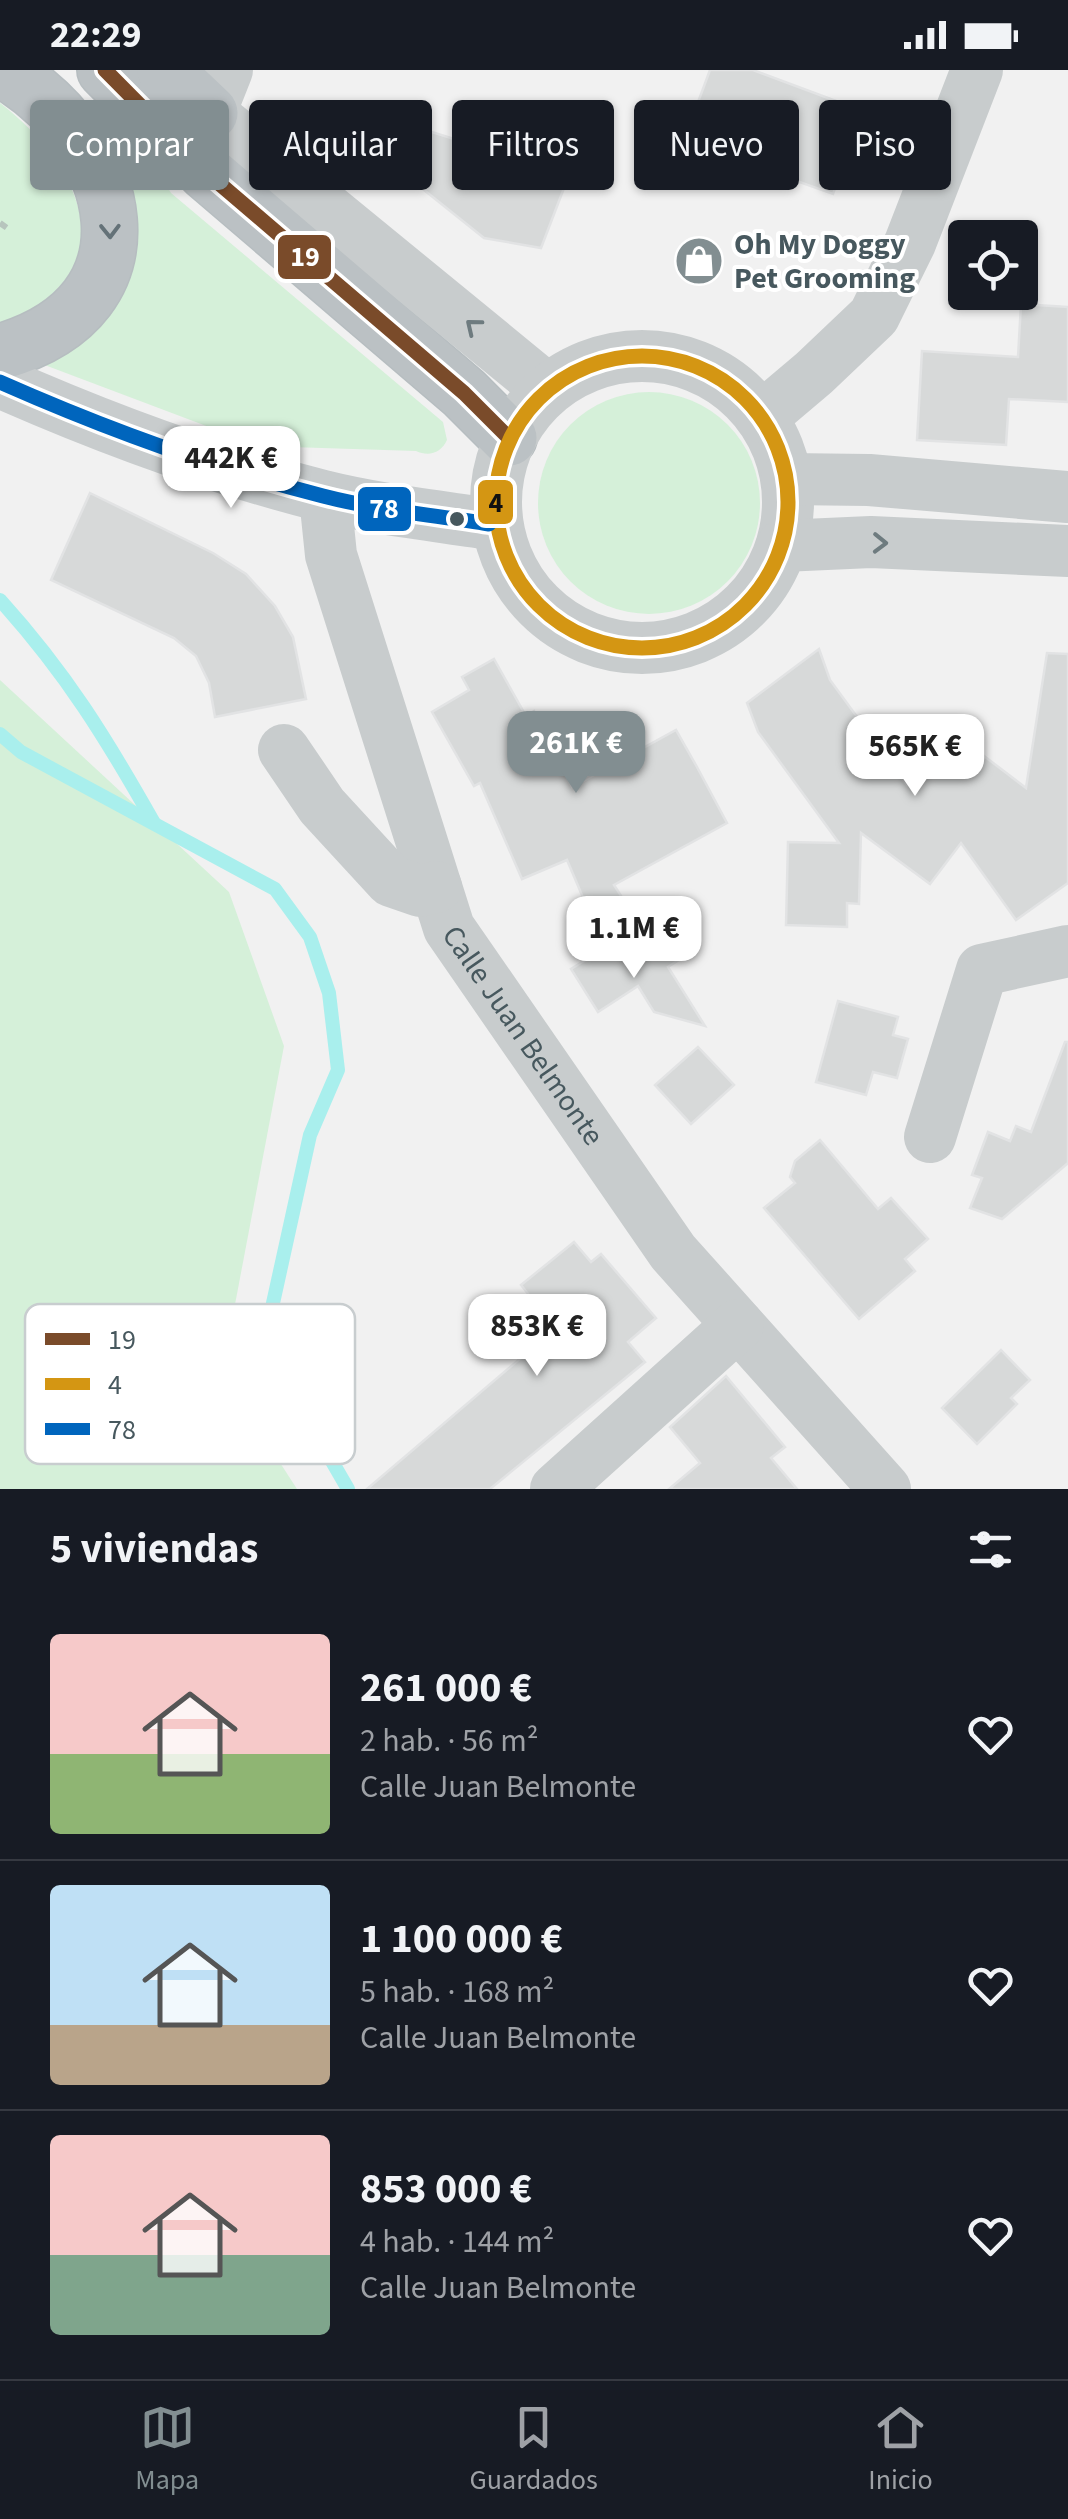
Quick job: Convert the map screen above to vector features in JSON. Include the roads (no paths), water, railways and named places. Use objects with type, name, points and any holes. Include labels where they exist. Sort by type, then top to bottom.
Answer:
[{"type":"highway","points":[[0,352],[60,325],[90,293],[110,252],[111,225],[106,193],[65,121],[22,81],[3,70]]},
{"type":"highway","points":[[105,70],[207,173],[464,394],[509,438]]},
{"type":"highway","points":[[165,70],[219,92]]},
{"type":"street","points":[[762,416],[874,316],[910,243],[977,70]]},
{"type":"street","points":[[219,92],[548,390]]},
{"type":"street","points":[[636,356],[684,361],[728,382],[762,416],[778,446],[787,479],[789,513],[782,546],[760,590],[724,624],[680,645],[630,649],[582,638],[541,611],[511,572],[496,525],[496,480],[509,438],[526,412],[548,390],[589,365],[636,356]]},
{"type":"street","points":[[0,382],[187,455],[325,497],[496,525]]},
{"type":"street","points":[[787,479],[870,480],[1068,497]]},
{"type":"street","name":"Calle Juan Belmonte","points":[[325,497],[332,555],[449,928],[673,1252],[885,1489]]},
{"type":"street","points":[[782,546],[871,542],[1068,552]]},
{"type":"street","points":[[284,750],[322,806],[391,881],[420,891],[436,886]]},
{"type":"street","points":[[930,1136],[982,970],[1068,951]]},
{"type":"street","points":[[556,1489],[738,1324]]},
{"type":"waterway","points":[[0,600],[84,707],[154,823]]},
{"type":"waterway","points":[[0,734],[21,752],[275,889],[310,937],[329,993],[338,1070],[310,1135],[273,1304]]},
{"type":"waterway","points":[[334,1464],[348,1489]]},
{"type":"place","name":"Oh My Doggy Pet Grooming","points":[[699,261]]}]
